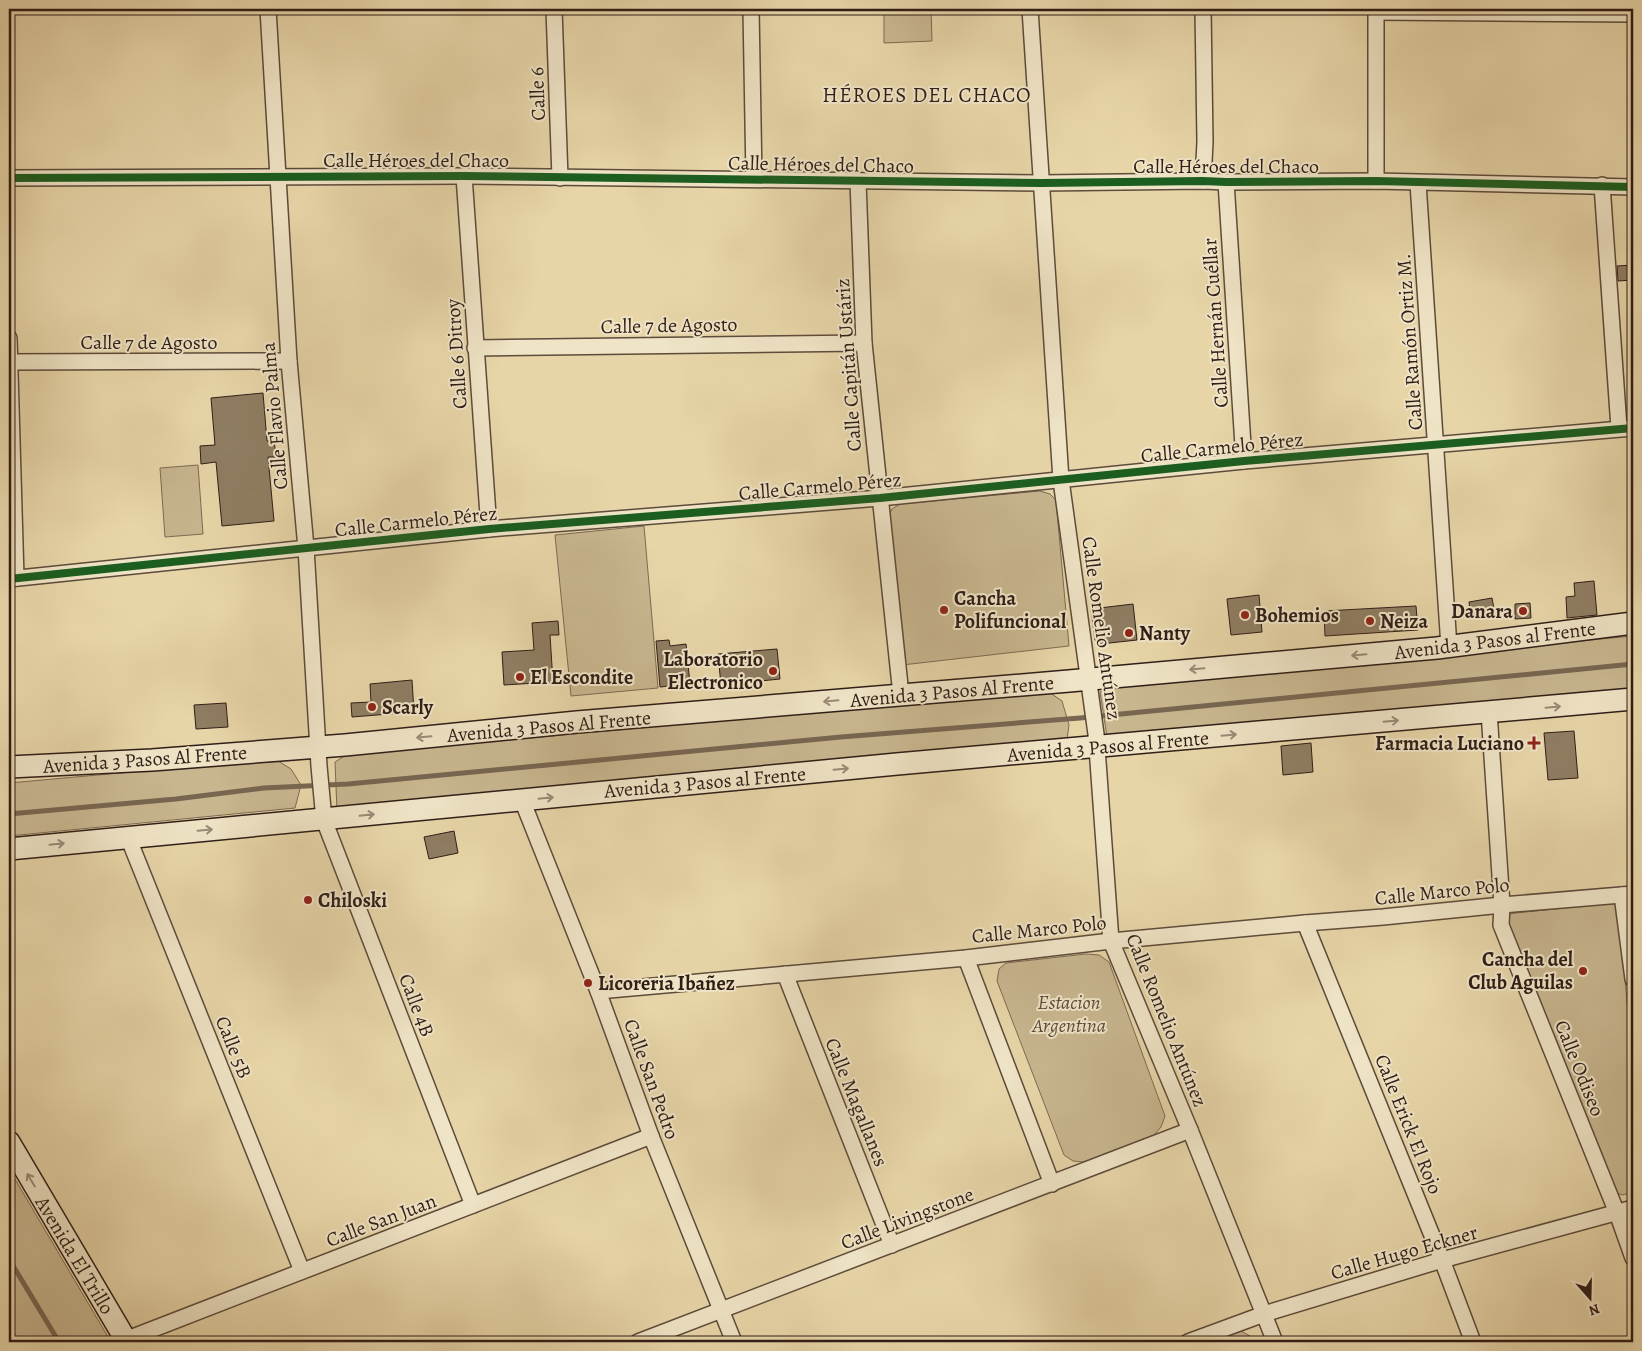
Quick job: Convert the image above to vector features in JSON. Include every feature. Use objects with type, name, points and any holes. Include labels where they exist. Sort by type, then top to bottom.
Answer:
[{"type":"main road","name":"Avenida 3 Pasos al Frente","points":[[1089,687],[1449,647],[1633,623]]},
{"type":"main road","name":"Avenida 3 Pasos Al Frente","points":[[11,763],[319,756],[577,722],[901,695],[1089,687]]},
{"type":"main road","name":"Avenida 3 Pasos al Frente","points":[[583,794],[1096,741],[1490,712],[1633,699]]},
{"type":"main road","name":"Avenida 3 Pasos Al Frente","points":[[9,849],[324,812],[522,800],[583,794]]},
{"type":"main road","name":"Avenida El Trillo","points":[[9,1142],[126,1341]]},
{"type":"street","name":"Calle Flavio Palma","points":[[268,9],[289,361],[306,548],[324,812]]},
{"type":"street","name":"Calle 6","points":[[554,9],[560,178]]},
{"type":"street","points":[[750,9],[754,179]]},
{"type":"street","name":"Calle Romelio Antúnez","points":[[1030,9],[1061,480],[1096,741],[1111,941],[1190,1130],[1274,1342]]},
{"type":"street","points":[[1203,9],[1205,142],[1203,180]]},
{"type":"street","points":[[1376,181],[1376,10],[1633,14]]},
{"type":"street","name":"Calle Héroes del Chaco","points":[[9,178],[464,176],[1041,183],[1203,180],[1226,182],[1376,181],[1633,187]]},
{"type":"street","name":"Calle 6 Ditroy","points":[[464,176],[488,529]]},
{"type":"street","name":"Calle Capitán Ustáriz","points":[[858,181],[864,342],[901,695]]},
{"type":"street","name":"Calle Hernán Cuéllar","points":[[1226,182],[1244,461]]},
{"type":"street","name":"Calle Ramón Ortiz M.","points":[[1418,183],[1449,647]]},
{"type":"street","points":[[1602,185],[1626,428]]},
{"type":"street","points":[[9,338],[13,578]]},
{"type":"street","name":"Calle 7 de Agosto","points":[[475,348],[864,342]]},
{"type":"street","name":"Calle 7 de Agosto","points":[[10,362],[289,361]]},
{"type":"street","name":"Calle Carmelo Pérez","points":[[13,578],[488,529],[880,498],[1244,461],[1626,428]]},
{"type":"street","name":"Calle Odiseo","points":[[1490,712],[1502,905],[1501,925],[1617,1213],[1633,1258]]},
{"type":"street","name":"Calle San Pedro","points":[[522,800],[598,991],[651,1136],[734,1342]]},
{"type":"street","name":"Calle 4B","points":[[324,812],[473,1205]]},
{"type":"street","name":"Calle 5B","points":[[128,836],[302,1271]]},
{"type":"street","points":[[1628,894],[1633,979]]},
{"type":"street","name":"Calle Marco Polo","points":[[598,991],[966,958],[1111,941],[1305,922],[1383,917],[1628,894]]},
{"type":"street","name":"Calle Erick El Rojo","points":[[1305,922],[1442,1260],[1472,1342]]},
{"type":"street","points":[[966,958],[1052,1184]]},
{"type":"street","name":"Calle Magallanes","points":[[785,974],[892,1245]]},
{"type":"street","name":"Calle Livingstone","points":[[638,1342],[1190,1130]]},
{"type":"street","name":"Calle San Juan","points":[[126,1341],[651,1136]]},
{"type":"street","name":"Calle Hugo Eckner","points":[[1188,1342],[1264,1314],[1442,1260],[1633,1208]]},
{"type":"green space","points":[[884,9],[931,9],[932,41],[884,43]]},
{"type":"green space","points":[[198,465],[203,534],[165,537],[160,468]]},
{"type":"green space","points":[[1040,491],[1050,494],[1056,500],[1069,646],[902,665],[889,516],[892,509],[900,504]]},
{"type":"green space","points":[[644,526],[658,688],[571,696],[555,535]]},
{"type":"green space","points":[[1633,636],[1633,690],[1107,737],[1100,692],[1111,684]]},
{"type":"green space","points":[[1046,690],[1062,701],[1069,725],[1067,740],[337,811],[335,762],[346,755]]},
{"type":"green space","points":[[275,759],[291,769],[301,785],[295,808],[9,836],[9,783]]},
{"type":"green space","points":[[1613,903],[1618,910],[1619,916],[1633,1065],[1633,1192],[1623,1195],[1616,1193],[1508,928],[1507,918],[1511,914],[1516,913]]},
{"type":"green space","name":"Estacion Argentina","points":[[1086,954],[1099,955],[1109,962],[1165,1116],[1161,1127],[1154,1135],[1083,1162],[1073,1161],[1064,1155],[997,981],[999,969],[1006,963]]},
{"type":"green space","points":[[9,1169],[111,1342],[9,1342]]},
{"type":"green space","points":[[1237,1329],[1250,1336],[1252,1342],[1195,1342]]},
{"type":"building","points":[[1633,265],[1633,280],[1618,281],[1617,266]]},
{"type":"building","points":[[263,393],[267,441],[274,440],[276,457],[268,457],[274,521],[222,526],[216,462],[201,464],[200,446],[215,445],[211,398]]},
{"type":"building","points":[[1594,581],[1597,615],[1567,618],[1566,597],[1575,596],[1574,583]]},
{"type":"building","name":"Bohemios","points":[[1259,595],[1262,632],[1231,635],[1227,599]]},
{"type":"building","points":[[1492,598],[1495,614],[1471,618],[1469,602]]},
{"type":"building","name":"Danara","points":[[1530,603],[1531,618],[1515,619],[1515,604]]},
{"type":"building","points":[[1133,604],[1137,640],[1100,644],[1095,640],[1091,609]]},
{"type":"building","points":[[1416,606],[1418,630],[1325,636],[1324,611]]},
{"type":"building","points":[[558,621],[559,635],[550,635],[553,682],[504,685],[502,652],[534,650],[532,623]]},
{"type":"building","points":[[669,640],[670,646],[686,644],[690,684],[660,687],[656,641]]},
{"type":"building","points":[[777,649],[780,679],[721,685],[718,654]]},
{"type":"building","points":[[412,680],[414,712],[352,717],[351,703],[371,702],[370,684]]},
{"type":"building","points":[[226,703],[228,727],[196,729],[194,705]]},
{"type":"building","points":[[1574,731],[1578,778],[1548,780],[1544,733]]},
{"type":"building","points":[[1311,743],[1313,772],[1283,775],[1281,746]]},
{"type":"building","points":[[454,831],[458,853],[429,859],[424,837]]},
{"type":"waterway","points":[[9,814],[176,799],[264,788],[348,784],[841,737],[1080,718],[1633,664]]},
{"type":"waterway","points":[[9,1259],[59,1342]]},
{"type":"railway","points":[[9,1328],[17,1342]]},
{"type":"cycle path","points":[[9,178],[464,176],[1041,183],[1376,181],[1633,187]]},
{"type":"cycle path","points":[[9,579],[489,529],[880,498],[1244,461],[1633,428]]},
{"type":"place","name":"Cancha Polifuncional","points":[[944,610]]},
{"type":"place","name":"Danara","points":[[1523,611]]},
{"type":"place","name":"Bohemios","points":[[1245,615]]},
{"type":"place","name":"Neiza","points":[[1370,621]]},
{"type":"place","name":"Nanty","points":[[1129,633]]},
{"type":"place","name":"Laboratorio Electronico","points":[[773,671]]},
{"type":"place","name":"El Escondite","points":[[520,677]]},
{"type":"place","name":"Scarly","points":[[372,707]]},
{"type":"place","name":"Farmacia Luciano","points":[[1534,743]]},
{"type":"place","name":"Chiloski","points":[[308,900]]},
{"type":"place","name":"Cancha del Club Aguilas","points":[[1583,971]]},
{"type":"place","name":"Licoreria Ibañez","points":[[588,983]]},
{"type":"district","name":"HÉROES DEL CHACO","points":[[927,95]]}]
